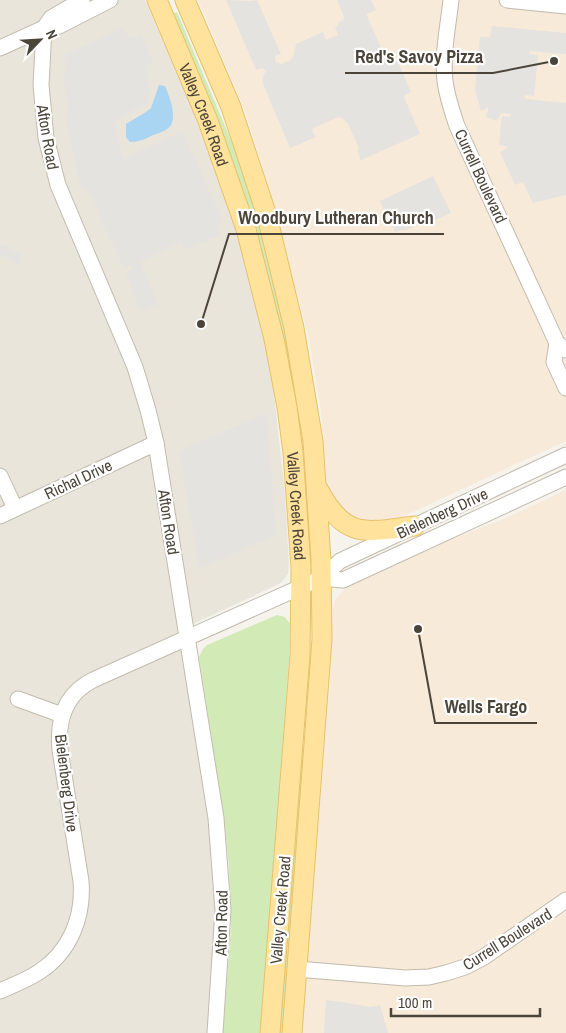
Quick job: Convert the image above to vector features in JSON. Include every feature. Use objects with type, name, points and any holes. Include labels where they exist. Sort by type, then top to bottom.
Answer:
[{"type":"main road","name":"Valley Creek Road","points":[[156,0],[205,114],[246,229],[264,295],[283,384],[290,429],[298,512],[301,586],[299,677],[270,1033]]},
{"type":"main road","name":"Valley Creek Road","points":[[185,0],[239,129],[273,238],[290,305],[311,426],[317,486],[322,617],[320,677],[292,1033]]},
{"type":"main road","points":[[317,486],[332,512],[348,525],[361,531],[415,526]]},
{"type":"street","points":[[44,28],[51,18],[82,0]]},
{"type":"street","points":[[0,48],[44,28],[59,26],[110,0]]},
{"type":"street","name":"Currell Boulevard","points":[[451,0],[444,63],[448,101],[457,126],[562,347],[554,362],[566,388]]},
{"type":"street","points":[[507,0],[566,6]]},
{"type":"street","name":"Afton Road","points":[[44,28],[41,72],[42,107],[53,170],[62,196],[104,290],[135,367],[156,443],[220,852],[223,910],[215,1033]]},
{"type":"street","name":"Richal Drive","points":[[0,516],[156,443]]},
{"type":"street","name":"Bielenberg Drive","points":[[0,991],[38,973],[56,958],[69,941],[78,917],[81,888],[59,733],[62,715],[73,695],[89,682],[187,636],[321,578],[340,561],[566,455]]},
{"type":"street","points":[[0,476],[15,508]]},
{"type":"street","name":"Bielenberg Drive","points":[[321,578],[343,580],[566,477]]},
{"type":"street","points":[[18,699],[62,715]]},
{"type":"street","name":"Currell Boulevard","points":[[297,969],[405,978],[429,977],[446,973],[465,967],[484,957],[566,900]]},
{"type":"shaded area","points":[[0,0],[145,0],[190,103],[227,202],[249,277],[266,348],[274,394],[285,493],[288,574],[281,583],[178,631],[193,719],[216,818],[215,1033],[0,1033]]},
{"type":"shaded area","points":[[198,0],[566,0],[566,441],[391,522],[352,522],[327,489],[321,411],[309,339],[272,199],[246,114]]},
{"type":"shaded area","points":[[226,0],[257,0],[281,54],[275,56],[276,62],[281,64],[293,57],[296,44],[323,32],[326,40],[338,35],[335,27],[344,17],[337,0],[371,0],[376,10],[367,14],[367,16],[387,61],[389,63],[397,59],[411,92],[404,97],[420,134],[361,160],[357,151],[359,148],[348,124],[338,117],[314,128],[312,130],[316,137],[290,148],[263,84],[262,78],[266,71],[262,68],[256,70]]},
{"type":"shaded area","points":[[492,26],[566,33],[566,54],[529,51],[530,54],[538,55],[534,96],[526,95],[524,97],[526,99],[566,103],[566,195],[533,203],[523,182],[515,185],[500,152],[508,147],[499,145],[502,116],[510,117],[511,114],[501,113],[497,121],[486,117],[489,107],[481,111],[475,90],[480,37],[490,37]]},
{"type":"shaded area","points":[[122,28],[129,37],[133,38],[141,35],[153,61],[146,65],[150,96],[147,103],[116,120],[115,126],[123,159],[182,131],[223,221],[216,226],[220,235],[184,250],[182,244],[179,243],[142,261],[142,266],[158,304],[141,311],[125,273],[132,270],[132,267],[124,268],[100,217],[92,195],[80,185],[65,114],[69,103],[65,94],[64,74],[66,63],[63,56]]},
{"type":"shaded area","points":[[433,176],[451,213],[431,222],[428,220],[404,231],[395,232],[380,201]]},
{"type":"shaded area","points":[[0,244],[20,253],[20,265],[0,254]]},
{"type":"shaded area","points":[[267,413],[276,535],[199,569],[179,451]]},
{"type":"shaded area","points":[[566,490],[566,1033],[302,1033],[335,600],[347,586],[426,549],[506,518]]},
{"type":"shaded area","points":[[326,1000],[370,1007],[380,1005],[388,1033],[324,1033]]},
{"type":"green space","points":[[177,12],[243,169],[277,280],[300,419],[282,344],[170,15]]},
{"type":"green space","points":[[277,615],[285,617],[290,624],[289,659],[261,1033],[223,1033],[231,927],[229,866],[224,818],[199,657],[207,645]]},
{"type":"green space","points":[[303,733],[302,819],[285,1033],[277,1033]]},
{"type":"water","points":[[159,85],[165,86],[170,100],[173,111],[171,125],[160,133],[142,140],[130,142],[126,137],[126,124],[151,108]]},
{"type":"place","name":"Red's Savoy Pizza","points":[[554,61]]},
{"type":"place","name":"Woodbury Lutheran Church","points":[[201,324]]},
{"type":"place","name":"Wells Fargo","points":[[418,629]]}]
